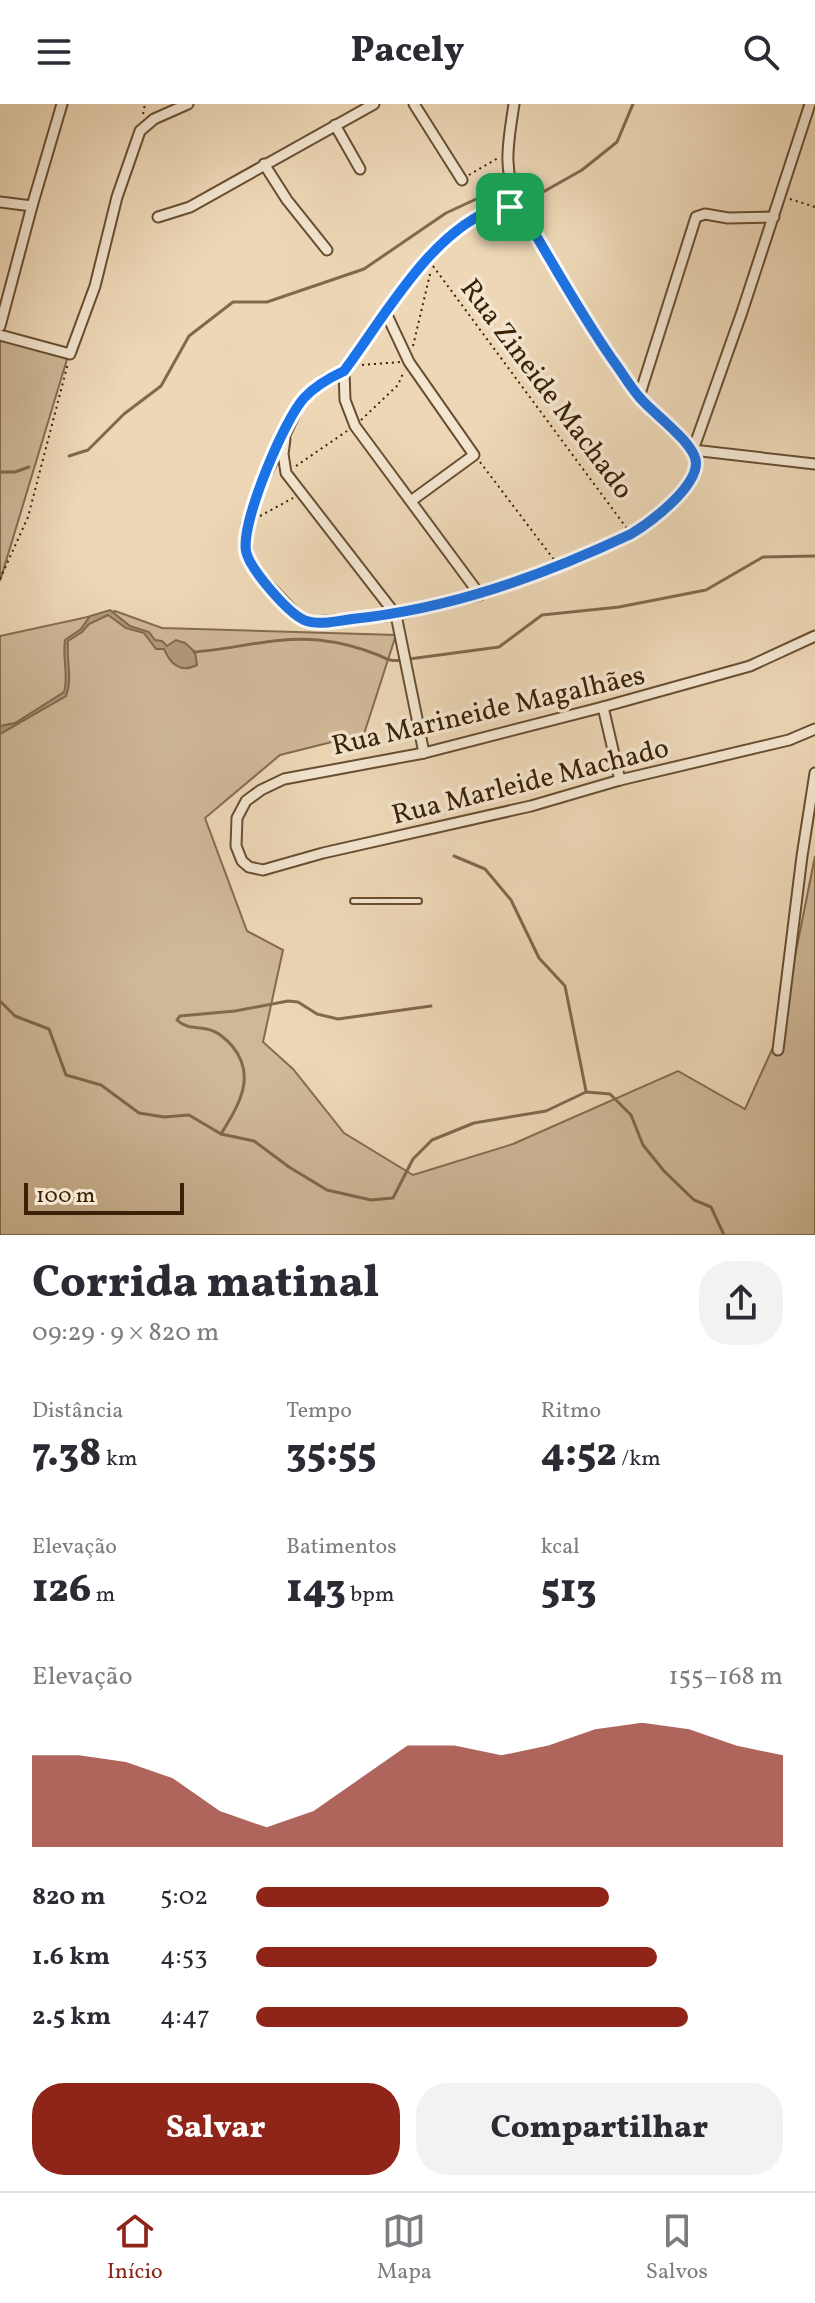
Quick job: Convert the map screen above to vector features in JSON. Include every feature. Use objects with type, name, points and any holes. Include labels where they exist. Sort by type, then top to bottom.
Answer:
[{"type":"street","points":[[54,104],[58,119]]},
{"type":"street","points":[[0,326],[62,104]]},
{"type":"street","points":[[0,335],[70,354],[95,286],[117,197],[140,131],[154,119],[188,104]]},
{"type":"street","points":[[158,217],[190,207],[374,104]]},
{"type":"street","points":[[414,104],[462,180]]},
{"type":"street","points":[[514,104],[506,154],[510,186],[519,207],[595,334],[639,397],[693,450],[815,464]]},
{"type":"street","points":[[693,450],[810,104]]},
{"type":"street","points":[[335,125],[360,169]]},
{"type":"street","points":[[264,164],[287,200],[327,250]]},
{"type":"street","points":[[0,202],[32,206]]},
{"type":"street","points":[[344,371],[345,400],[355,426],[480,595],[396,615],[327,622],[303,620],[249,561],[246,550],[247,524],[262,483],[301,401],[326,379],[344,371],[420,268],[461,227],[493,209],[519,207]]},
{"type":"street","points":[[639,397],[696,217],[705,214],[728,218],[774,217]]},
{"type":"street","points":[[386,313],[409,362],[474,455],[411,501]]},
{"type":"street","points":[[287,428],[283,454],[286,473],[396,615],[424,753]]},
{"type":"street","name":"Rua Marineide Magalhães","points":[[255,869],[242,861],[236,846],[237,818],[246,801],[284,779],[424,753],[603,707],[750,666],[815,636]]},
{"type":"street","points":[[603,707],[620,780]]},
{"type":"street","name":"Rua Marleide Machado","points":[[255,869],[263,870],[323,853],[531,806],[620,780],[789,740],[815,729]]},
{"type":"street","points":[[778,1050],[805,829],[815,773]]},
{"type":"lane","points":[[353,901],[419,901]]},
{"type":"path","points":[[462,180],[506,154]]},
{"type":"path","points":[[781,196],[815,207]]},
{"type":"path","name":"Rua Zineide Machado","points":[[409,362],[432,265],[631,534]]},
{"type":"path","points":[[0,579],[28,517],[70,354]]},
{"type":"path","points":[[286,473],[355,426],[398,385],[409,362],[366,364],[344,371]]},
{"type":"path","points":[[480,595],[558,565],[646,525],[686,486],[696,465],[693,450]]},
{"type":"path","points":[[474,455],[558,565]]},
{"type":"path","points":[[247,524],[301,493]]},
{"type":"shaded area","points":[[0,338],[68,356],[0,581]]},
{"type":"shaded area","points":[[110,610],[130,626],[149,632],[155,640],[167,646],[176,640],[185,643],[195,652],[197,665],[186,668],[176,666],[164,649],[156,649],[144,633],[126,628],[108,615],[89,624],[68,641],[69,683],[66,696],[0,734],[0,726],[15,723],[64,692],[65,640],[81,629],[90,616]]},
{"type":"shaded area","points":[[115,611],[162,628],[396,635],[364,734],[280,755],[205,818],[247,931],[283,950],[263,1042],[293,1069],[344,1133],[413,1175],[513,1144],[678,1071],[745,1109],[780,1032],[815,856],[815,1235],[0,1235],[0,636]]},
{"type":"waterway","points":[[69,456],[88,450],[124,414],[161,386],[189,336],[233,302],[267,302],[364,269],[446,213],[485,195],[527,183],[543,192],[582,170],[617,142],[633,104]]},
{"type":"waterway","points":[[0,472],[15,472],[29,467]]},
{"type":"waterway","points":[[409,659],[499,647],[542,615],[619,607],[706,590],[763,557],[815,556]]},
{"type":"waterway","points":[[194,652],[302,639],[341,644],[389,660],[401,660]]},
{"type":"waterway","points":[[454,856],[485,869],[511,900],[539,958],[565,986],[586,1091]]},
{"type":"waterway","points":[[0,1001],[15,1016],[49,1029],[66,1075],[101,1085],[139,1113],[164,1117],[189,1115],[221,1134],[254,1141],[327,1190],[371,1200],[393,1198],[413,1159],[432,1140],[474,1123],[546,1111],[586,1092],[610,1094],[631,1115],[643,1145],[664,1171],[694,1200],[711,1207],[724,1235]]},
{"type":"waterway","points":[[221,1134],[239,1102],[244,1069],[233,1047],[221,1036],[208,1029],[185,1026],[177,1020],[180,1016],[235,1011],[288,1001],[298,1002],[317,1014],[338,1019],[431,1006]]},
{"type":"route","points":[[510,207],[519,207],[595,334],[639,397],[693,450],[696,465],[686,486],[646,525],[631,534],[480,595],[396,615],[327,622],[303,620],[257,573],[246,550],[247,524],[275,452],[301,401],[326,379],[344,371],[432,255],[461,227],[493,209],[510,207]]}]
